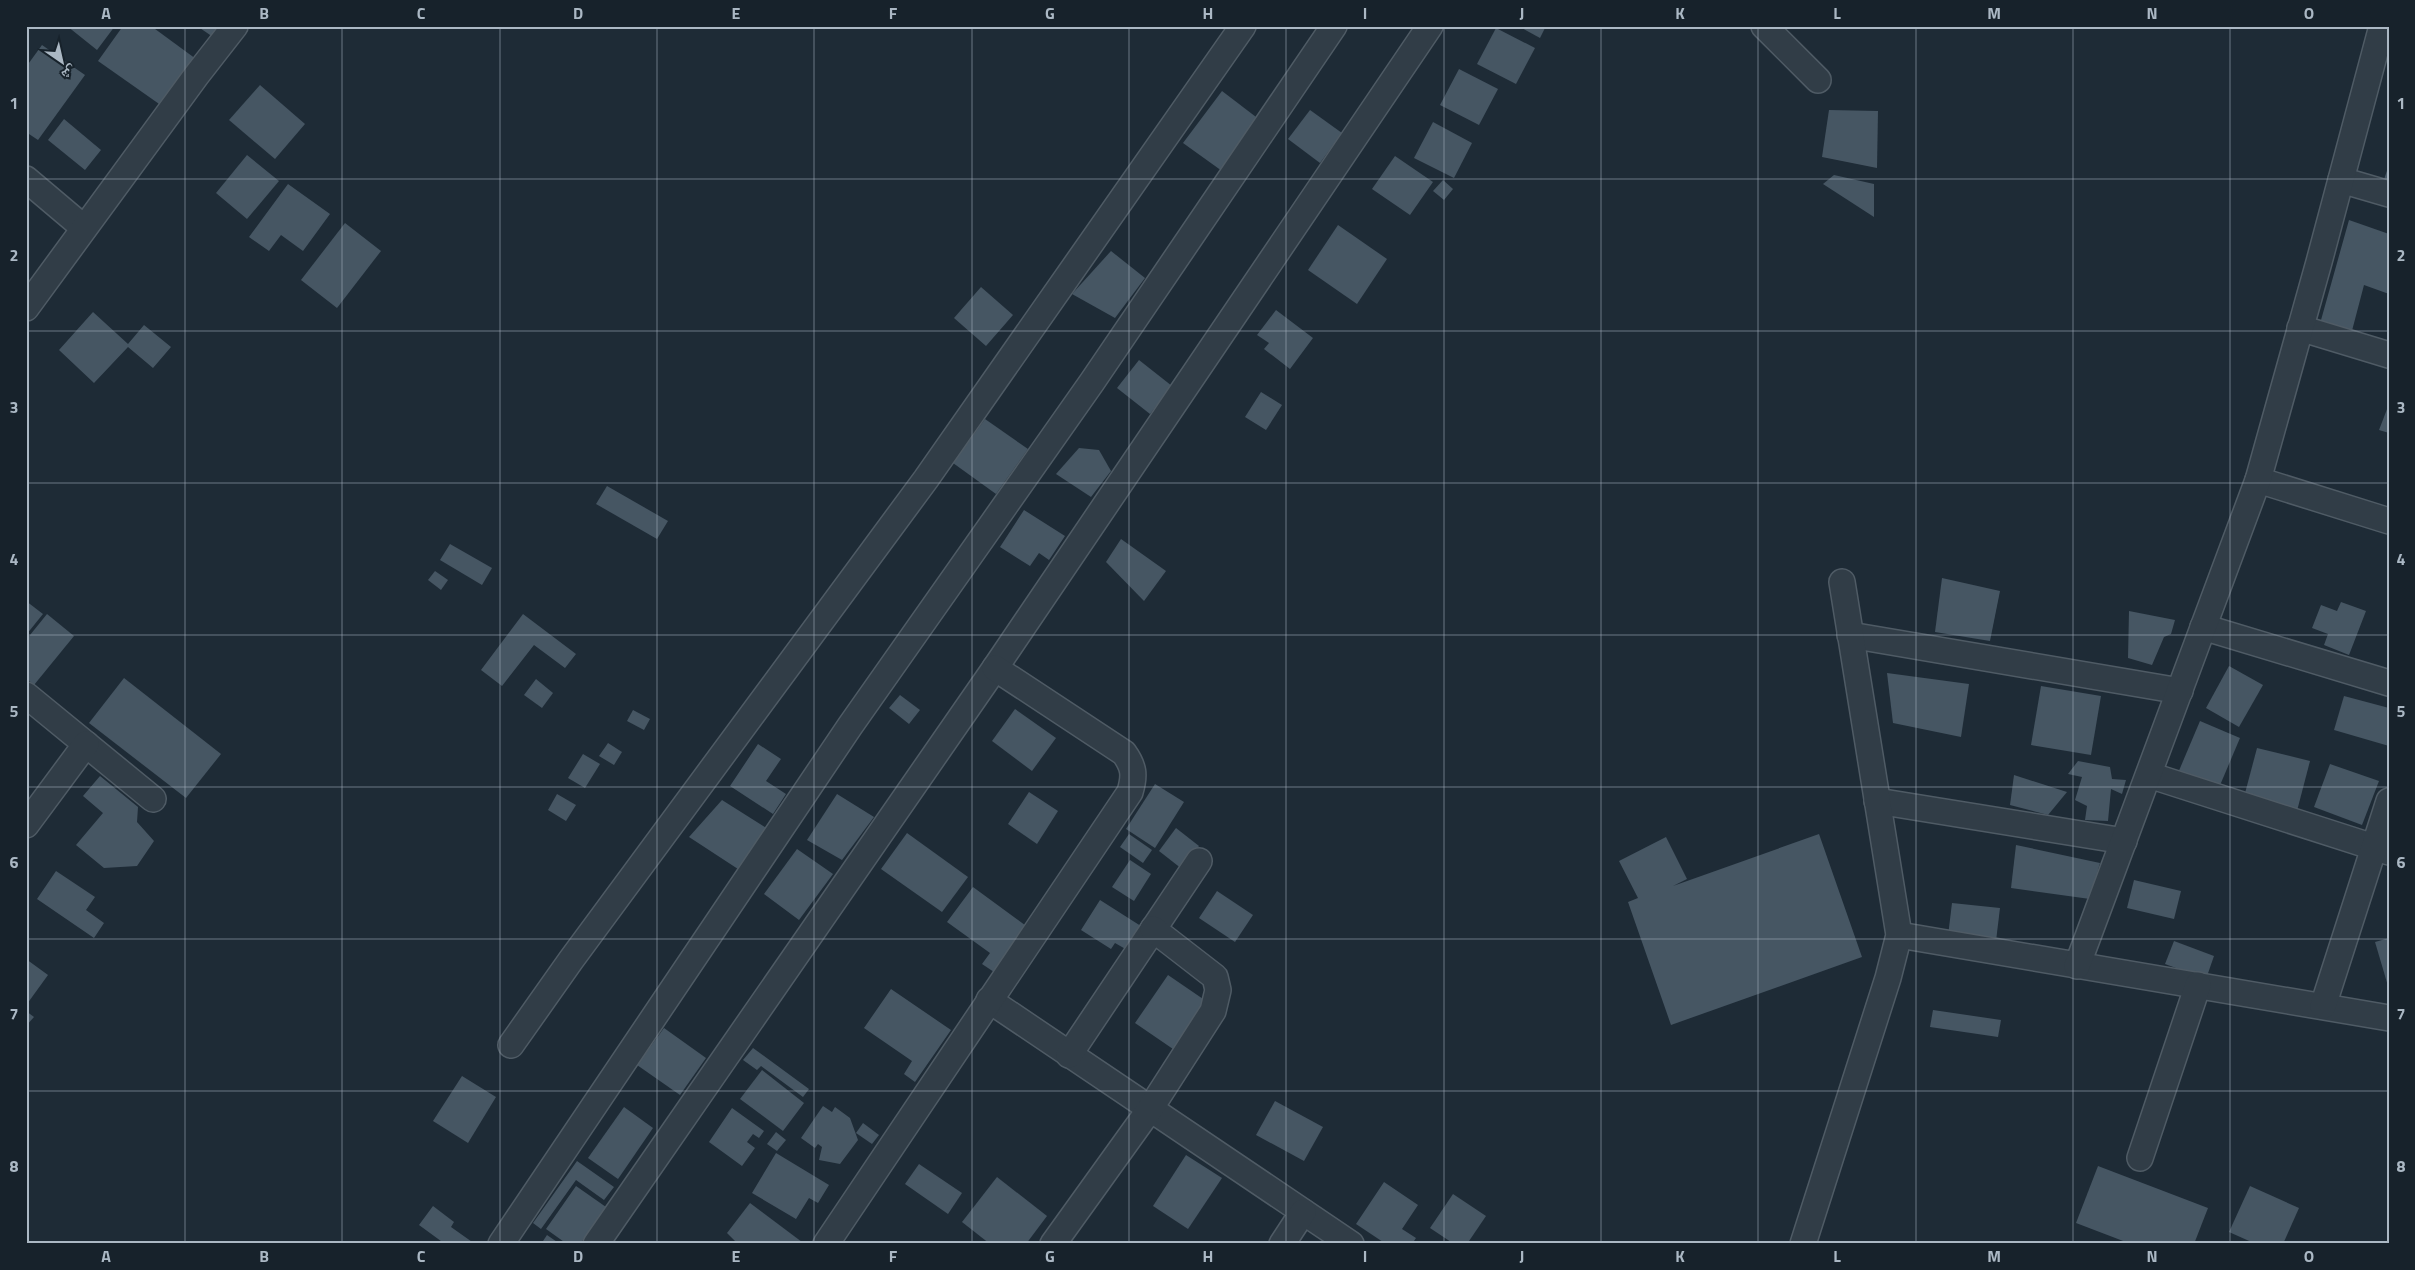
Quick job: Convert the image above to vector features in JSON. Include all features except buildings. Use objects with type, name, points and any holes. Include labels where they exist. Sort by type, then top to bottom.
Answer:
[{"type":"street","points":[[26,308],[196,76],[235,26]]},
{"type":"street","points":[[511,1045],[571,960],[926,479],[1243,26]]},
{"type":"street","points":[[501,1244],[850,726],[1092,382],[1334,26]]},
{"type":"street","points":[[596,1244],[995,668],[1430,26]]},
{"type":"street","points":[[1764,26],[1818,80]]},
{"type":"street","points":[[2078,966],[2258,480],[2384,31]]},
{"type":"street","points":[[26,179],[84,228]]},
{"type":"street","points":[[2341,180],[2389,194]]},
{"type":"street","points":[[2300,328],[2389,355]]},
{"type":"street","points":[[2258,480],[2389,520]]},
{"type":"street","points":[[1803,1244],[1882,997],[1899,935],[1842,582]]},
{"type":"street","points":[[2203,627],[2389,683]]},
{"type":"street","points":[[1850,635],[2180,691]]},
{"type":"street","points":[[832,1242],[989,1000],[1130,792],[1134,777],[1133,765],[1124,753],[995,668]]},
{"type":"street","points":[[26,695],[153,799]]},
{"type":"street","points":[[26,825],[86,744]]},
{"type":"street","points":[[2149,775],[2381,849]]},
{"type":"street","points":[[1877,800],[2124,841]]},
{"type":"street","points":[[2323,1006],[2381,849],[2389,801]]},
{"type":"street","points":[[1069,1055],[1199,861]]},
{"type":"street","points":[[1053,1244],[1150,1109],[1213,1011],[1218,990],[1215,977],[1154,929]]},
{"type":"street","points":[[1899,935],[2389,1018]]},
{"type":"street","points":[[2140,1158],[2198,986]]},
{"type":"street","points":[[989,1000],[1351,1244]]},
{"type":"street","points":[[1282,1244],[1303,1212]]}]
